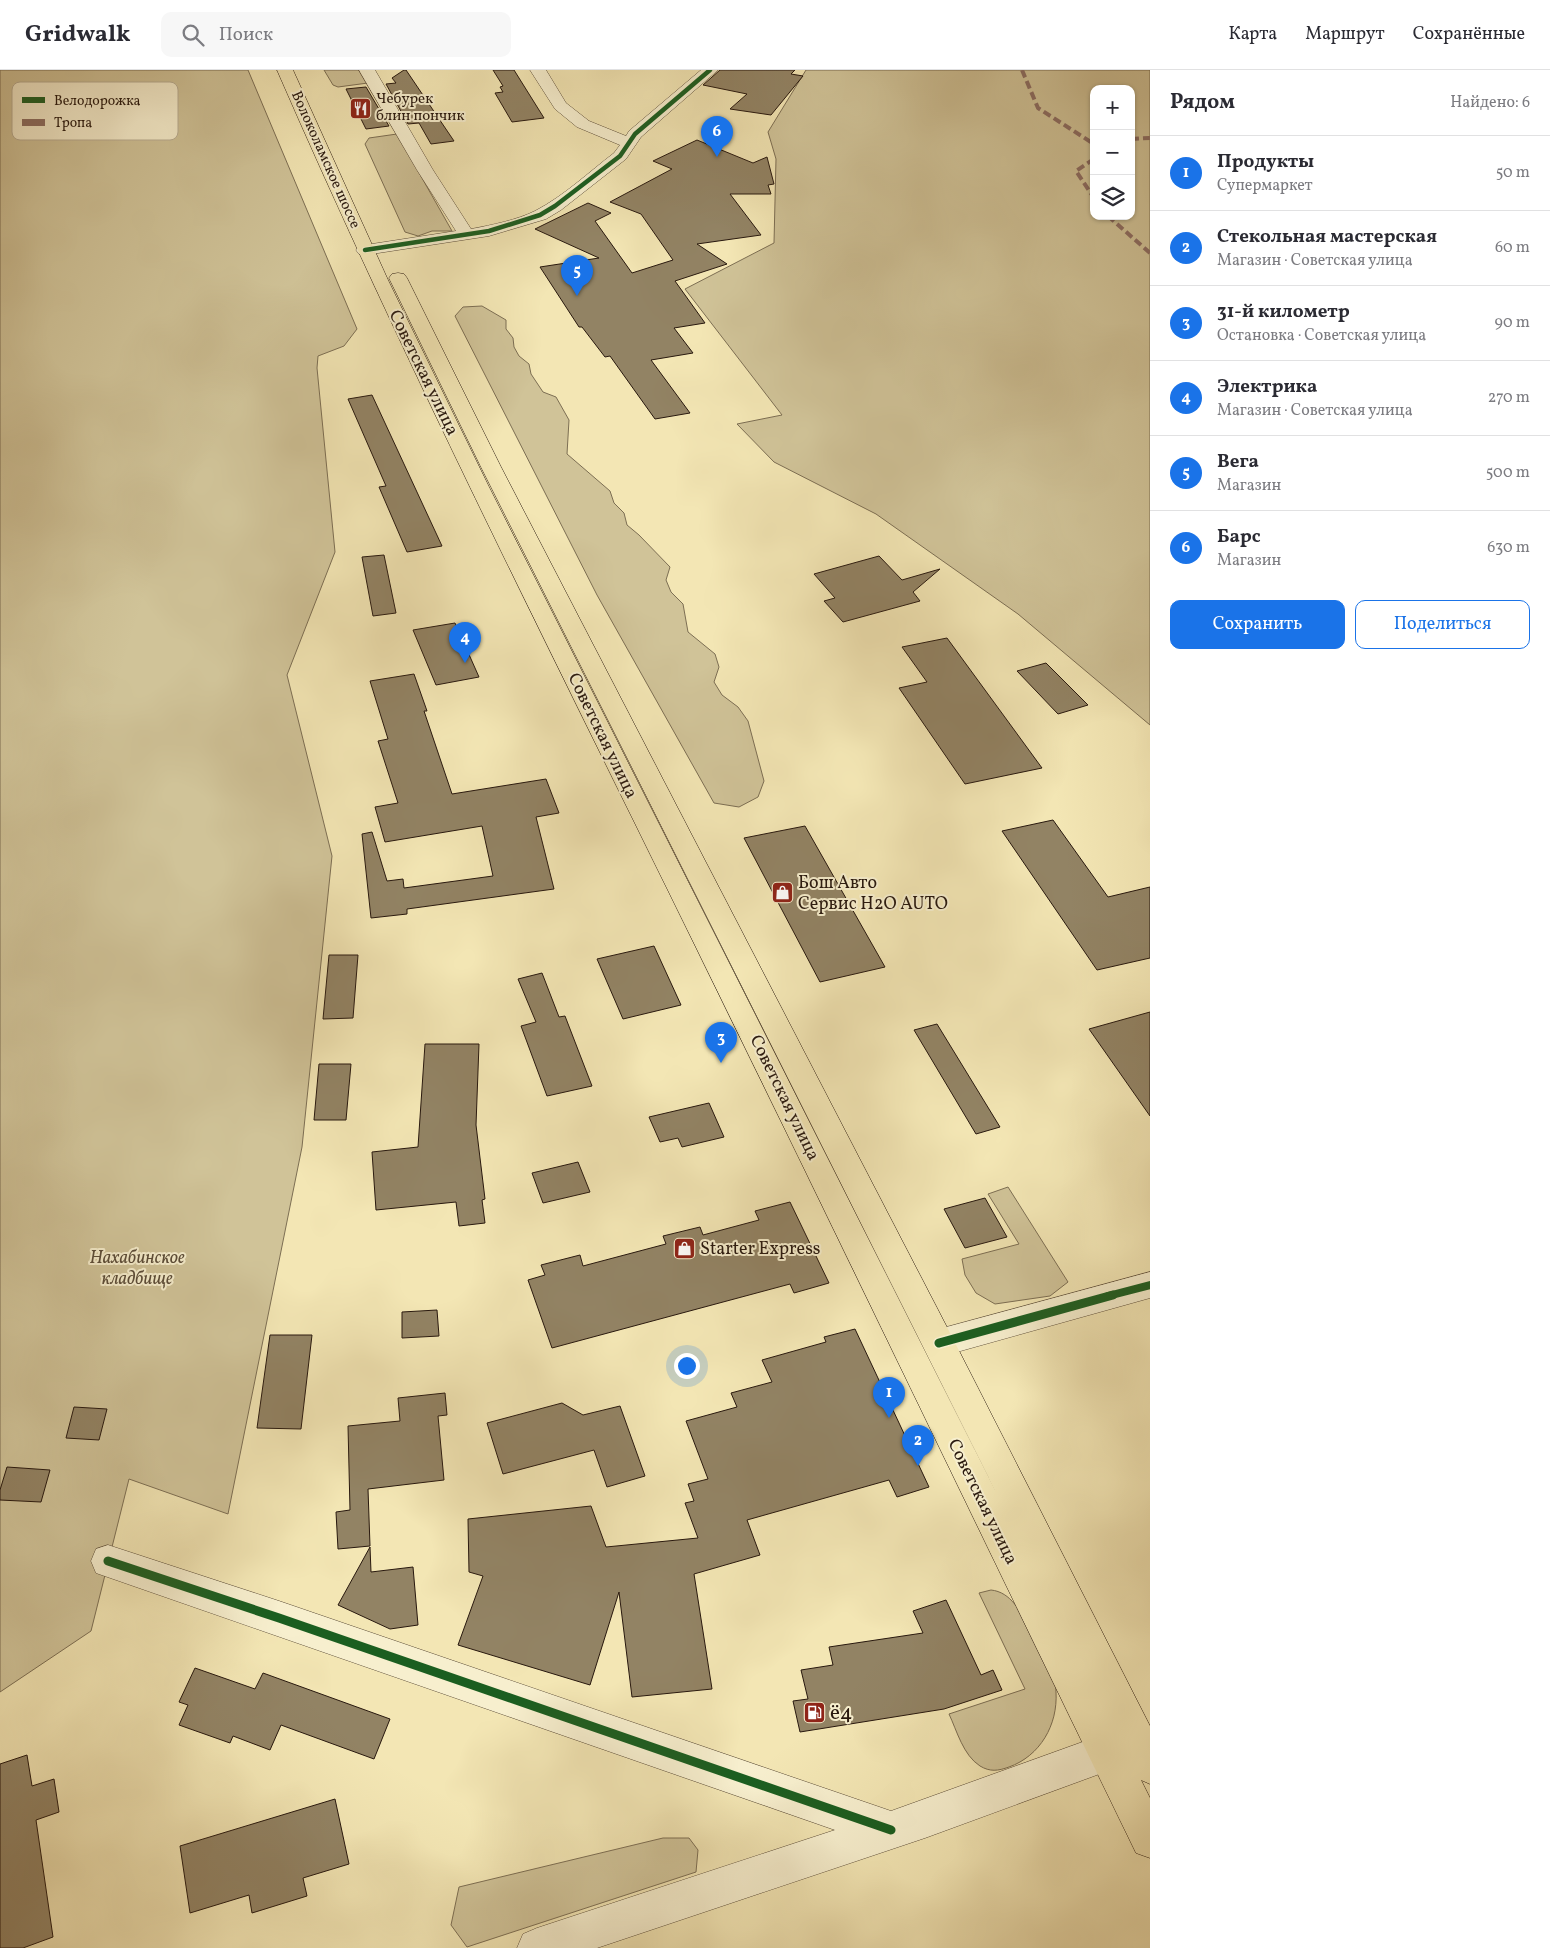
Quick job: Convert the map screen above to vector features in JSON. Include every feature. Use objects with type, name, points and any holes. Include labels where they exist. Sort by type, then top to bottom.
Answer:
[{"type":"main road","name":"Волоколамское шоссе","points":[[285,70],[375,243]]},
{"type":"main road","name":"Волоколамское шоссе","points":[[301,70],[330,132]]},
{"type":"main road","name":"Советская улица","points":[[375,243],[939,1343],[1132,1753],[1150,1839]]},
{"type":"main road","name":"Советская улица","points":[[375,243],[442,414],[744,1019],[1132,1753]]},
{"type":"street","points":[[367,70],[425,170],[467,235]]},
{"type":"street","points":[[538,70],[560,106],[583,124],[629,143]]},
{"type":"street","points":[[375,243],[467,235],[489,231],[540,215],[555,206],[620,156],[635,134],[710,70]]},
{"type":"street","points":[[939,1343],[1150,1285]]},
{"type":"street","points":[[108,1561],[288,1621],[891,1830]]},
{"type":"street","points":[[537,1948],[891,1830],[1132,1753]]},
{"type":"green space","name":"Нахабинское кладбище","points":[[0,70],[248,70],[357,329],[344,346],[318,356],[317,368],[335,552],[287,675],[332,856],[302,1147],[228,1514],[129,1479],[91,1631],[0,1692]]},
{"type":"green space","points":[[324,70],[361,70],[368,83],[338,87],[333,85]]},
{"type":"green space","points":[[806,70],[1150,70],[1150,725],[1018,614],[876,514],[774,462],[737,424],[782,415],[685,289],[774,243],[776,159],[768,132]]},
{"type":"green space","points":[[397,134],[452,231],[432,231],[418,236],[405,232],[365,144],[369,138]]},
{"type":"green space","points":[[482,306],[506,320],[506,329],[513,338],[514,347],[519,356],[529,364],[531,374],[543,392],[556,397],[569,420],[567,454],[610,491],[614,503],[624,513],[627,525],[670,567],[666,580],[671,592],[683,604],[688,632],[715,654],[719,667],[714,682],[722,695],[738,707],[748,721],[764,781],[758,797],[739,807],[714,803],[597,595],[455,316],[463,307]]},
{"type":"green space","points":[[1008,1187],[1068,1282],[1050,1296],[995,1304],[976,1293],[965,1275],[962,1259],[1019,1244],[988,1194]]},
{"type":"green space","points":[[991,1590],[1010,1599],[1019,1610],[1050,1669],[1056,1692],[1054,1716],[1045,1738],[1030,1755],[1020,1762],[998,1770],[980,1766],[969,1756],[949,1714],[1025,1689],[979,1593]]},
{"type":"green space","points":[[663,1838],[689,1838],[698,1850],[696,1872],[467,1947],[451,1925],[459,1887]]},
{"type":"building","points":[[406,70],[454,141],[431,144],[419,123],[408,124],[386,84],[396,83],[392,78]]},
{"type":"building","points":[[493,70],[514,70],[544,118],[512,122],[495,93],[503,92],[500,87],[503,86]]},
{"type":"building","points":[[720,70],[795,70],[791,74],[803,76],[771,115],[730,109],[747,94],[703,85]]},
{"type":"building","points":[[366,87],[389,126],[366,129],[346,89]]},
{"type":"building","points":[[697,140],[753,163],[767,157],[774,184],[768,185],[771,194],[730,194],[761,235],[697,244],[727,264],[675,281],[705,323],[674,328],[693,353],[651,360],[690,413],[655,419],[610,356],[605,357],[582,327],[579,327],[540,267],[599,258],[535,229],[588,203],[611,213],[595,221],[632,273],[673,260],[641,214],[610,202],[672,169],[653,161]]},
{"type":"building","points":[[372,395],[442,546],[407,552],[379,487],[386,486],[348,399]]},
{"type":"building","points":[[384,555],[396,613],[373,616],[362,557]]},
{"type":"building","points":[[879,556],[902,580],[940,569],[913,592],[920,601],[843,622],[824,601],[835,598],[814,574]]},
{"type":"building","points":[[455,623],[479,677],[436,685],[413,630]]},
{"type":"building","points":[[947,638],[1042,768],[965,784],[899,688],[927,682],[902,647]]},
{"type":"building","points":[[1046,663],[1088,705],[1058,714],[1017,671]]},
{"type":"building","points":[[414,674],[427,711],[424,711],[452,794],[546,779],[559,813],[536,817],[554,889],[407,909],[407,914],[371,918],[362,834],[372,832],[387,881],[403,879],[404,888],[493,876],[482,826],[385,842],[375,807],[398,803],[378,741],[388,739],[370,681]]},
{"type":"building","points":[[1053,820],[1108,897],[1150,887],[1150,958],[1097,970],[1002,831]]},
{"type":"building","points":[[805,826],[885,967],[820,982],[744,838]]},
{"type":"building","points":[[654,946],[681,1005],[623,1019],[597,959]]},
{"type":"building","points":[[329,955],[358,955],[353,1018],[323,1019]]},
{"type":"building","points":[[542,973],[559,1017],[565,1016],[592,1086],[547,1096],[521,1026],[536,1022],[518,979]]},
{"type":"building","points":[[1150,1012],[1150,1116],[1089,1029]]},
{"type":"building","points":[[937,1024],[1000,1127],[976,1134],[914,1030]]},
{"type":"building","points":[[425,1044],[479,1044],[476,1125],[485,1199],[482,1200],[485,1223],[459,1226],[456,1202],[376,1210],[372,1152],[418,1147]]},
{"type":"building","points":[[319,1064],[351,1064],[346,1120],[314,1120]]},
{"type":"building","points":[[709,1103],[724,1137],[682,1147],[678,1138],[660,1142],[649,1117]]},
{"type":"building","points":[[578,1162],[590,1192],[543,1203],[532,1173]]},
{"type":"building","points":[[985,1198],[1007,1237],[965,1248],[944,1209]]},
{"type":"building","points":[[790,1202],[829,1283],[794,1293],[790,1284],[552,1348],[528,1280],[545,1275],[541,1265],[580,1255],[583,1266],[666,1244],[663,1236],[700,1227],[703,1235],[759,1220],[755,1211]]},
{"type":"building","points":[[437,1310],[439,1336],[402,1338],[402,1312]]},
{"type":"building","points":[[855,1329],[929,1487],[897,1497],[889,1480],[747,1520],[760,1555],[694,1574],[712,1689],[632,1697],[619,1592],[590,1685],[458,1645],[483,1576],[469,1572],[468,1519],[591,1506],[606,1547],[698,1538],[685,1503],[694,1501],[688,1484],[708,1479],[686,1421],[737,1407],[731,1393],[772,1382],[762,1360],[826,1342],[824,1337]]},
{"type":"building","points":[[270,1335],[312,1335],[301,1429],[257,1428]]},
{"type":"building","points":[[445,1393],[447,1415],[438,1416],[444,1480],[368,1489],[370,1546],[338,1549],[336,1512],[350,1510],[348,1426],[400,1421],[398,1398]]},
{"type":"building","points":[[562,1403],[583,1415],[620,1406],[645,1476],[607,1487],[594,1450],[503,1474],[487,1423]]},
{"type":"building","points":[[74,1407],[107,1409],[99,1440],[66,1438]]},
{"type":"building","points":[[7,1467],[50,1470],[41,1502],[0,1500],[0,1490]]},
{"type":"building","points":[[370,1547],[371,1572],[413,1567],[418,1625],[390,1629],[338,1605]]},
{"type":"building","points":[[946,1600],[981,1675],[993,1670],[1002,1690],[944,1709],[800,1732],[793,1701],[808,1699],[801,1670],[833,1665],[829,1647],[923,1633],[913,1611]]},
{"type":"building","points":[[195,1668],[255,1689],[263,1673],[390,1719],[374,1759],[281,1725],[270,1750],[233,1736],[230,1743],[179,1725],[188,1705],[179,1702]]},
{"type":"building","points":[[27,1755],[32,1786],[54,1779],[59,1812],[36,1820],[53,1937],[23,1948],[0,1948],[0,1764]]},
{"type":"building","points":[[335,1799],[349,1864],[303,1878],[307,1896],[252,1913],[249,1895],[190,1913],[180,1846]]},
{"type":"marked path","points":[[1022,70],[1038,108],[1090,141]]},
{"type":"marked path","points":[[1135,139],[1150,138]]},
{"type":"marked path","points":[[1090,162],[1076,171],[1090,192]]},
{"type":"marked path","points":[[1113,220],[1150,253]]},
{"type":"cycle path","points":[[365,250],[489,231],[540,215],[555,206],[620,156],[635,134],[710,70]]},
{"type":"cycle path","points":[[939,1343],[1150,1285]]},
{"type":"cycle path","points":[[108,1561],[279,1618],[891,1830]]},
{"type":"place","name":"Чебурек блин пончик","points":[[360,108]]},
{"type":"place","name":"Барс","points":[[717,157]]},
{"type":"place","name":"Вега","points":[[577,296]]},
{"type":"place","name":"Электрика","points":[[465,663]]},
{"type":"place","name":"Бош Авто Сервис H2O AUTO","points":[[782,893]]},
{"type":"place","name":"31-й километр","points":[[721,1063]]},
{"type":"place","name":"Starter Express","points":[[684,1249]]},
{"type":"place","name":"Продукты","points":[[889,1418]]},
{"type":"place","name":"Стекольная мастерская","points":[[918,1466]]},
{"type":"place","name":"ё4","points":[[814,1713]]}]
